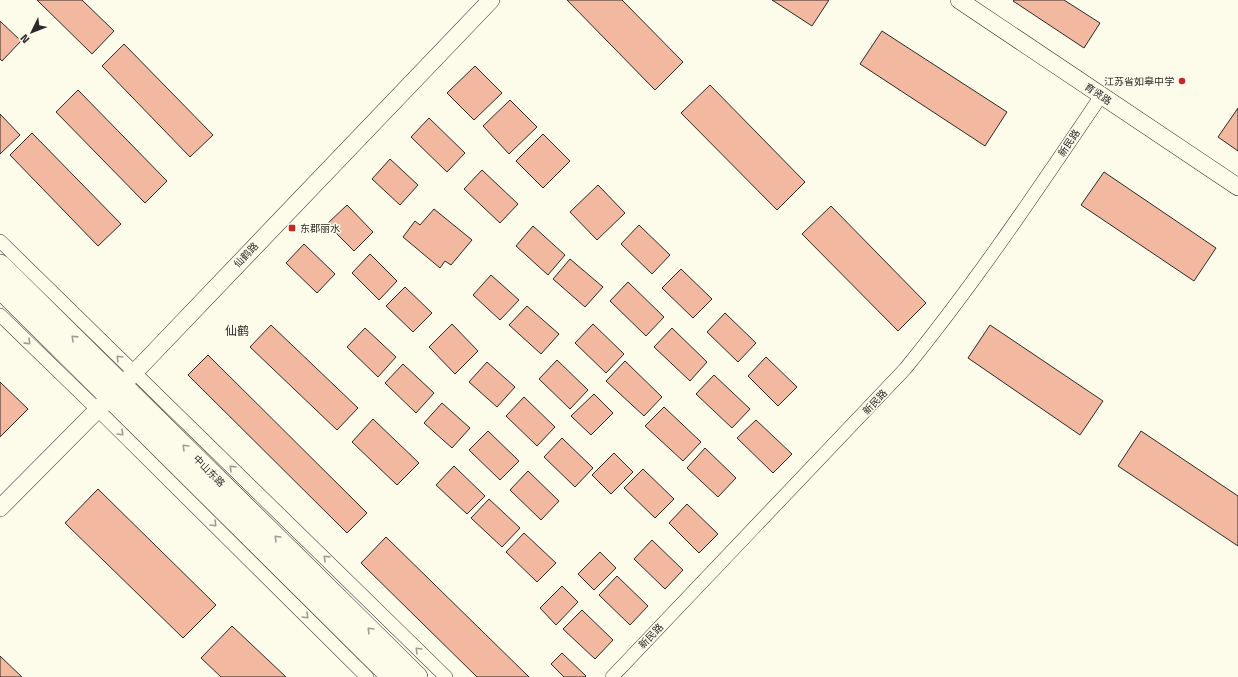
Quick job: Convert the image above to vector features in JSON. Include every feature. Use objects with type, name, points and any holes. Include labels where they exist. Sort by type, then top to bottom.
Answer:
[{"type":"main road","name":"中山东路","points":[[0,265],[116,391],[392,677]]},
{"type":"main road","name":"中山东路","points":[[0,288],[116,391],[417,677]]},
{"type":"street","name":"仙鹤路","points":[[0,508],[116,391],[490,0]]},
{"type":"street","name":"育贤路","points":[[959,0],[1238,187]]},
{"type":"street","name":"新民路","points":[[612,677],[906,369],[940,326],[1018,218],[1101,96]]},
{"type":"street","points":[[0,241],[116,391],[367,677]]},
{"type":"street","points":[[0,315],[116,391],[362,594],[446,677]]},
{"type":"building","points":[[37,0],[82,0],[114,31],[92,54]]},
{"type":"building","points":[[567,0],[622,0],[683,62],[655,90]]},
{"type":"building","points":[[772,0],[829,0],[812,26]]},
{"type":"building","points":[[1064,0],[1100,23],[1084,48],[1013,1]]},
{"type":"building","points":[[0,21],[21,41],[2,61],[0,59]]},
{"type":"building","points":[[882,31],[1007,112],[985,146],[860,64]]},
{"type":"building","points":[[124,44],[213,135],[190,157],[102,66]]},
{"type":"building","points":[[475,66],[502,93],[474,120],[447,93]]},
{"type":"building","points":[[710,85],[805,182],[777,210],[681,113]]},
{"type":"building","points":[[78,90],[167,181],[145,203],[56,112]]},
{"type":"building","points":[[510,100],[537,127],[509,154],[483,126]]},
{"type":"building","points":[[1238,108],[1238,151],[1218,137]]},
{"type":"building","points":[[0,114],[20,135],[0,154]]},
{"type":"building","points":[[429,118],[465,153],[447,172],[411,137]]},
{"type":"building","points":[[32,133],[121,224],[98,246],[10,155]]},
{"type":"building","points":[[543,134],[570,161],[543,188],[516,161]]},
{"type":"building","points":[[390,159],[418,185],[400,205],[372,179]]},
{"type":"building","points":[[482,170],[518,204],[500,223],[464,189]]},
{"type":"building","points":[[1104,172],[1216,248],[1194,281],[1081,205]]},
{"type":"building","points":[[598,185],[625,213],[597,240],[570,212]]},
{"type":"building","points":[[347,205],[373,232],[354,251],[327,224]]},
{"type":"building","points":[[831,206],[926,303],[898,331],[802,234]]},
{"type":"building","points":[[434,209],[472,240],[451,265],[445,261],[440,268],[403,237],[415,221],[420,225]]},
{"type":"building","points":[[639,225],[670,255],[652,274],[621,244]]},
{"type":"building","points":[[533,226],[565,255],[548,275],[516,246]]},
{"type":"building","points":[[304,244],[335,274],[317,293],[286,263]]},
{"type":"building","points":[[370,254],[397,281],[379,300],[352,273]]},
{"type":"building","points":[[570,259],[603,287],[585,307],[553,279]]},
{"type":"building","points":[[681,269],[712,299],[693,318],[662,288]]},
{"type":"building","points":[[491,275],[519,300],[500,320],[473,295]]},
{"type":"building","points":[[628,282],[664,317],[646,336],[610,301]]},
{"type":"building","points":[[405,287],[432,313],[413,332],[386,306]]},
{"type":"building","points":[[527,306],[559,334],[541,354],[509,325]]},
{"type":"building","points":[[725,313],[756,343],[738,362],[707,332]]},
{"type":"building","points":[[452,324],[478,351],[455,374],[429,347]]},
{"type":"building","points":[[593,324],[624,354],[606,373],[575,343]]},
{"type":"building","points":[[271,325],[358,408],[337,430],[250,347]]},
{"type":"building","points":[[990,325],[1103,401],[1080,435],[968,358]]},
{"type":"building","points":[[365,328],[396,357],[378,377],[347,347]]},
{"type":"building","points":[[672,328],[707,362],[690,381],[654,347]]},
{"type":"building","points":[[208,355],[367,513],[347,533],[188,375]]},
{"type":"building","points":[[766,357],[797,387],[778,406],[748,376]]},
{"type":"building","points":[[557,360],[588,390],[570,409],[539,379]]},
{"type":"building","points":[[625,361],[662,397],[644,416],[606,381]]},
{"type":"building","points":[[487,362],[515,387],[497,407],[469,382]]},
{"type":"building","points":[[403,364],[434,393],[416,413],[385,383]]},
{"type":"building","points":[[714,375],[750,409],[732,428],[696,394]]},
{"type":"building","points":[[0,382],[28,409],[0,437]]},
{"type":"building","points":[[594,394],[613,413],[591,435],[571,416]]},
{"type":"building","points":[[524,397],[555,427],[537,446],[506,416]]},
{"type":"building","points":[[442,403],[470,428],[452,448],[424,423]]},
{"type":"building","points":[[664,407],[701,442],[683,461],[645,426]]},
{"type":"building","points":[[373,419],[419,463],[397,485],[352,442]]},
{"type":"building","points":[[756,420],[792,454],[773,473],[737,438]]},
{"type":"building","points":[[488,431],[519,461],[500,480],[469,450]]},
{"type":"building","points":[[1141,431],[1238,496],[1238,546],[1118,466]]},
{"type":"building","points":[[562,438],[593,468],[575,487],[544,457]]},
{"type":"building","points":[[705,448],[736,478],[718,497],[687,468]]},
{"type":"building","points":[[614,453],[633,472],[611,494],[592,475]]},
{"type":"building","points":[[454,466],[485,496],[467,514],[436,485]]},
{"type":"building","points":[[643,469],[674,499],[655,518],[624,488]]},
{"type":"building","points":[[528,471],[559,501],[541,520],[510,490]]},
{"type":"building","points":[[98,489],[216,605],[183,638],[65,523]]},
{"type":"building","points":[[489,499],[520,528],[502,547],[471,518]]},
{"type":"building","points":[[687,504],[718,534],[699,553],[669,523]]},
{"type":"building","points":[[524,533],[556,563],[537,582],[506,552]]},
{"type":"building","points":[[386,537],[529,677],[477,677],[361,563]]},
{"type":"building","points":[[652,540],[683,570],[665,589],[634,559]]},
{"type":"building","points":[[600,552],[616,568],[594,590],[578,574]]},
{"type":"building","points":[[617,576],[648,606],[630,625],[599,595]]},
{"type":"building","points":[[562,586],[578,602],[556,625],[540,608]]},
{"type":"building","points":[[582,610],[613,640],[595,659],[563,629]]},
{"type":"building","points":[[232,626],[286,677],[221,677],[201,658]]},
{"type":"building","points":[[562,653],[586,676],[585,677],[564,677],[551,664]]},
{"type":"building","points":[[0,656],[22,677],[0,677]]},
{"type":"place","name":"江苏省如皋中学","points":[[1182,81]]},
{"type":"place","name":"东郡丽水","points":[[292,228]]},
{"type":"district","name":"仙鹤","points":[[237,330]]}]
